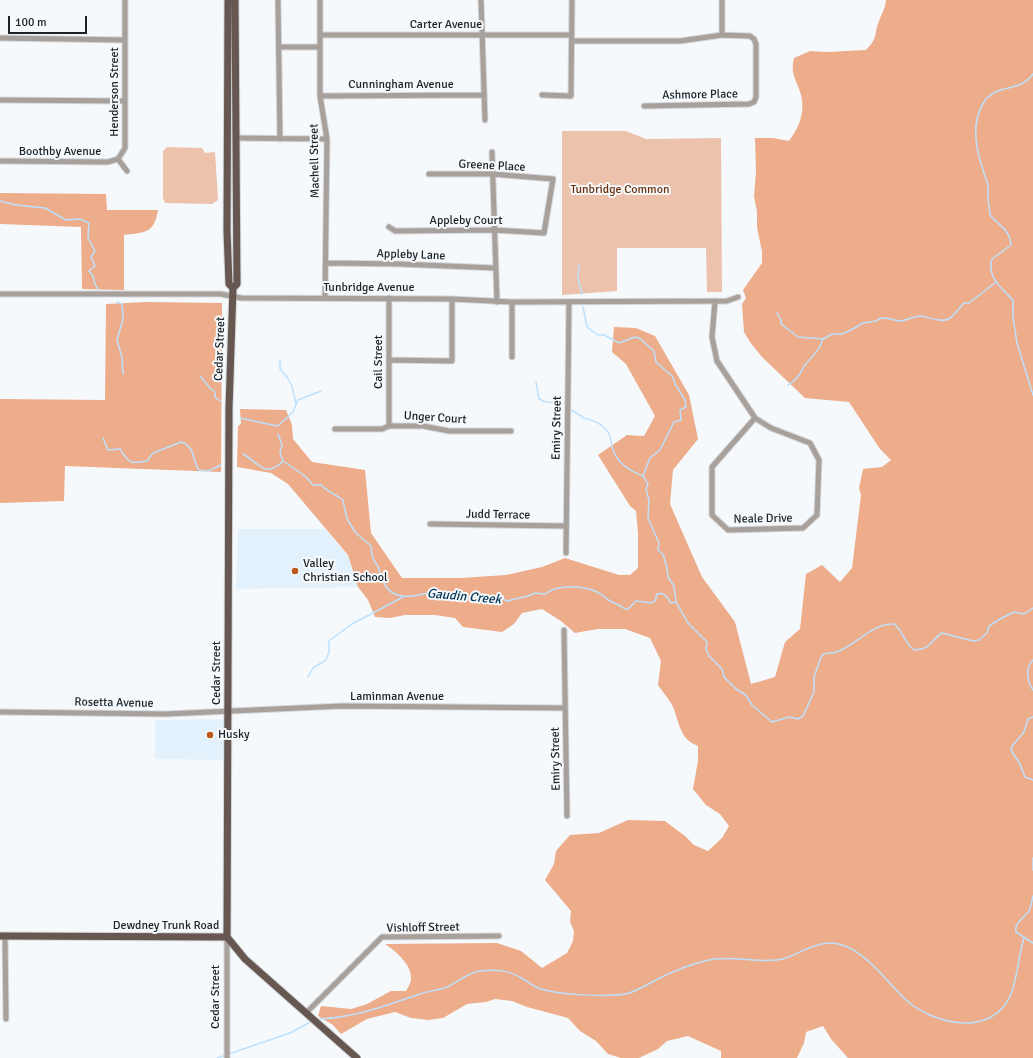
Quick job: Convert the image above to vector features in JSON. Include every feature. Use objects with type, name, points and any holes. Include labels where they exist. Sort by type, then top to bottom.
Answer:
[{"type":"main road","name":"Cedar Street","points":[[227,937],[229,415],[232,292],[229,284],[226,231],[228,0]]},
{"type":"main road","name":"Cedar Street","points":[[232,292],[237,284],[235,0]]},
{"type":"main road","name":"Dewdney Trunk Road","points":[[2,936],[227,937],[245,959],[357,1058]]},
{"type":"street","name":"Henderson Street","points":[[118,158],[125,148],[125,0]]},
{"type":"street","points":[[278,0],[280,139]]},
{"type":"street","name":"Machell Street","points":[[320,0],[320,96],[327,139],[325,298]]},
{"type":"street","points":[[481,0],[485,120]]},
{"type":"street","points":[[542,95],[572,96],[572,0]]},
{"type":"street","points":[[722,0],[722,36]]},
{"type":"street","name":"Carter Avenue","points":[[320,35],[482,35],[680,41],[722,36]]},
{"type":"street","name":"Ashmore Place","points":[[644,106],[749,104],[754,102],[756,97],[756,44],[754,39],[750,36],[722,36]]},
{"type":"street","points":[[0,38],[125,40]]},
{"type":"street","points":[[279,48],[320,47]]},
{"type":"street","name":"Cunningham Avenue","points":[[320,96],[483,95]]},
{"type":"street","points":[[0,100],[126,100]]},
{"type":"street","points":[[236,138],[327,139]]},
{"type":"street","points":[[492,152],[497,302]]},
{"type":"street","points":[[118,158],[127,171]]},
{"type":"street","name":"Boothby Avenue","points":[[0,161],[108,162],[118,158]]},
{"type":"street","name":"Greene Place","points":[[429,174],[492,174],[553,180],[544,233]]},
{"type":"street","name":"Appleby Court","points":[[389,227],[395,231],[494,230],[544,233]]},
{"type":"street","name":"Appleby Lane","points":[[326,263],[495,268]]},
{"type":"street","name":"Tunbridge Avenue","points":[[0,294],[232,292],[241,298],[452,298],[497,302],[569,303],[603,301],[727,301],[738,297]]},
{"type":"street","name":"Cail Street","points":[[388,298],[389,426]]},
{"type":"street","points":[[389,360],[452,360],[452,298]]},
{"type":"street","name":"Neale Drive","points":[[715,301],[712,337],[717,361],[754,418],[771,428],[810,443],[819,460],[817,515],[803,528],[728,530],[712,515],[712,467],[754,418]]},
{"type":"street","points":[[512,302],[512,357]]},
{"type":"street","name":"Emiry Street","points":[[566,553],[569,303]]},
{"type":"street","name":"Unger Court","points":[[335,429],[382,429],[389,426],[423,426],[449,430],[511,431]]},
{"type":"street","name":"Judd Terrace","points":[[430,524],[566,526]]},
{"type":"street","name":"Emiry Street","points":[[564,630],[567,816]]},
{"type":"street","name":"Laminman Avenue","points":[[228,711],[342,706],[565,708]]},
{"type":"street","name":"Rosetta Avenue","points":[[0,712],[166,714],[228,711]]},
{"type":"street","points":[[2,936],[6,1019]]},
{"type":"street","name":"Vishloff Street","points":[[306,1013],[382,937],[499,936]]},
{"type":"street","name":"Cedar Street","points":[[227,937],[227,1058]]},
{"type":"shaded area","points":[[886,0],[1033,0],[1033,1058],[848,1058],[831,1039],[823,1026],[806,1032],[804,1043],[797,1058],[721,1058],[721,1051],[688,1036],[667,1041],[658,1049],[639,1058],[621,1058],[608,1054],[596,1041],[580,1031],[568,1018],[527,1007],[512,1001],[495,999],[486,1002],[467,1004],[443,1018],[428,1020],[411,1018],[395,1012],[367,1019],[341,1034],[333,1025],[318,1016],[321,1006],[351,1009],[367,1004],[391,991],[406,991],[409,985],[411,974],[409,969],[398,954],[385,944],[497,943],[521,951],[542,968],[567,953],[573,941],[574,931],[570,922],[571,911],[545,880],[554,864],[556,851],[570,835],[599,833],[628,820],[665,821],[694,845],[708,851],[722,838],[729,826],[720,814],[706,805],[693,789],[698,761],[698,746],[691,743],[686,738],[680,728],[671,703],[658,685],[661,661],[650,638],[625,629],[598,629],[575,633],[561,621],[542,609],[522,613],[514,624],[502,632],[463,627],[455,618],[435,615],[405,615],[390,618],[375,617],[368,600],[358,587],[348,555],[288,484],[271,473],[237,467],[238,426],[241,424],[240,409],[286,410],[292,425],[293,439],[312,462],[365,470],[371,533],[402,578],[461,578],[506,575],[542,567],[565,558],[619,575],[630,575],[638,568],[638,533],[636,511],[630,506],[598,455],[627,435],[644,436],[655,416],[626,364],[612,352],[614,327],[636,328],[655,336],[689,395],[698,439],[673,470],[670,504],[702,577],[735,622],[751,684],[775,677],[785,642],[800,629],[806,574],[822,565],[840,582],[852,568],[861,495],[859,488],[863,469],[882,467],[891,460],[880,449],[849,402],[805,398],[762,357],[744,332],[742,304],[746,298],[743,290],[762,263],[762,252],[757,227],[757,212],[754,196],[756,172],[755,138],[773,138],[789,141],[798,127],[802,111],[802,100],[793,70],[794,58],[810,51],[827,52],[866,50],[874,39]]},
{"type":"shaded area","points":[[0,193],[106,194],[107,210],[158,210],[154,224],[151,228],[143,232],[124,235],[124,290],[82,289],[81,227],[0,224]]},
{"type":"shaded area","points":[[146,302],[222,303],[221,472],[65,466],[64,501],[0,503],[0,399],[105,400],[106,304]]},
{"type":"shaded area","name":"Valley Christian School","points":[[238,529],[325,529],[348,556],[358,587],[236,589]]},
{"type":"shaded area","points":[[223,719],[223,760],[155,759],[155,720]]},
{"type":"green space","name":"Tunbridge Common","points":[[562,131],[626,131],[646,139],[721,138],[722,292],[707,292],[706,248],[617,248],[617,291],[562,295]]},
{"type":"green space","points":[[167,147],[202,148],[205,153],[215,152],[218,200],[212,204],[165,203],[163,198],[163,151]]},
{"type":"waterway","points":[[1033,74],[1022,84],[991,94],[981,107],[976,125],[976,143],[988,186],[990,215],[1006,231],[1011,245],[992,259],[991,271],[996,282],[1013,300],[1013,317],[1017,343],[1033,395]]},
{"type":"waterway","name":"Gaudin Creek","points":[[0,201],[16,205],[45,208],[66,220],[80,219],[89,223],[88,238],[95,251],[91,257],[95,266],[89,271],[93,276],[99,291]]},
{"type":"waterway","points":[[579,265],[578,278],[582,294]]},
{"type":"waterway","points":[[777,313],[781,320],[781,324],[798,337],[823,339],[832,334],[842,334],[863,323],[876,321],[881,318],[899,321],[921,316],[946,320],[953,316],[964,303],[969,303],[996,282]]},
{"type":"waterway","name":"Gaudin Creek","points":[[117,302],[122,304],[123,319],[117,340],[122,357],[123,374]]},
{"type":"waterway","points":[[583,307],[587,327],[598,335],[604,335],[619,343],[635,337],[639,338],[654,351],[656,362],[673,377],[675,384],[685,400],[686,407],[680,410],[681,420],[674,422],[660,450],[650,458],[643,476],[648,484],[646,489],[649,500],[648,518],[659,543],[658,550],[663,554],[668,577],[674,586],[676,602]]},
{"type":"waterway","points":[[788,385],[799,375],[807,362],[821,345],[823,339]]},
{"type":"waterway","points":[[280,361],[280,369],[292,386],[296,404]]},
{"type":"waterway","points":[[200,376],[215,392],[215,397],[220,401]]},
{"type":"waterway","points":[[536,382],[539,399],[546,402],[557,403]]},
{"type":"waterway","points":[[278,426],[293,412],[298,400],[321,391]]},
{"type":"waterway","points":[[571,410],[584,418],[603,426],[609,434],[614,453],[620,462],[643,476]]},
{"type":"waterway","points":[[240,418],[277,426]]},
{"type":"waterway","name":"Gaudin Creek","points":[[278,434],[282,445],[280,453],[283,461],[305,476],[313,485],[321,485],[343,500],[347,519],[356,533],[371,546],[372,557],[385,585],[394,594],[400,596],[414,596],[426,594],[438,595],[444,593],[448,597],[488,600],[498,597],[507,601],[535,593],[545,594],[557,588],[579,587],[593,590],[625,609],[628,609],[636,601],[651,603],[655,601],[657,594],[662,594],[666,596],[671,603],[676,602],[688,623],[707,642],[706,649],[709,656],[722,669],[724,677],[736,689],[746,695],[752,705],[772,722],[789,717],[798,719],[803,716],[814,692],[814,677],[822,655],[834,653],[844,649],[879,627],[894,624],[914,650],[925,648],[942,633],[973,641],[979,640],[987,633],[989,626],[1000,619],[1014,612],[1024,614],[1033,608]]},
{"type":"waterway","points":[[103,438],[108,450],[120,449],[130,462],[147,461],[153,453],[181,442],[189,447],[199,470],[208,471],[221,465]]},
{"type":"waterway","points":[[243,454],[262,468],[267,469],[271,469],[283,461]]},
{"type":"waterway","points":[[308,677],[313,668],[326,660],[329,652],[329,641],[352,624],[403,597]]},
{"type":"waterway","points":[[1033,660],[1030,663],[1028,670],[1029,683],[1033,690]]},
{"type":"waterway","points":[[1033,717],[1028,719],[1024,732],[1012,746],[1011,750],[1020,764],[1025,777],[1033,780]]},
{"type":"waterway","points":[[1033,858],[1033,870]]},
{"type":"waterway","points":[[1033,896],[1030,909],[1018,922],[1016,928],[1016,932],[1033,943]]},
{"type":"waterway","points":[[317,1019],[356,1014],[382,1007],[420,994],[447,987],[468,975],[480,971],[497,970],[507,972],[518,976],[538,988],[560,993],[617,995],[633,992],[672,972],[709,960],[727,958],[766,961],[783,959],[817,945],[829,943],[840,944],[862,956],[872,964],[906,1000],[918,1009],[947,1021],[962,1023],[977,1022],[991,1017],[1002,1008],[1011,994],[1024,938]]},
{"type":"waterway","points":[[217,1058],[290,1033],[312,1021]]},
{"type":"place","name":"Valley Christian School","points":[[295,571]]},
{"type":"place","name":"Husky","points":[[210,735]]}]
